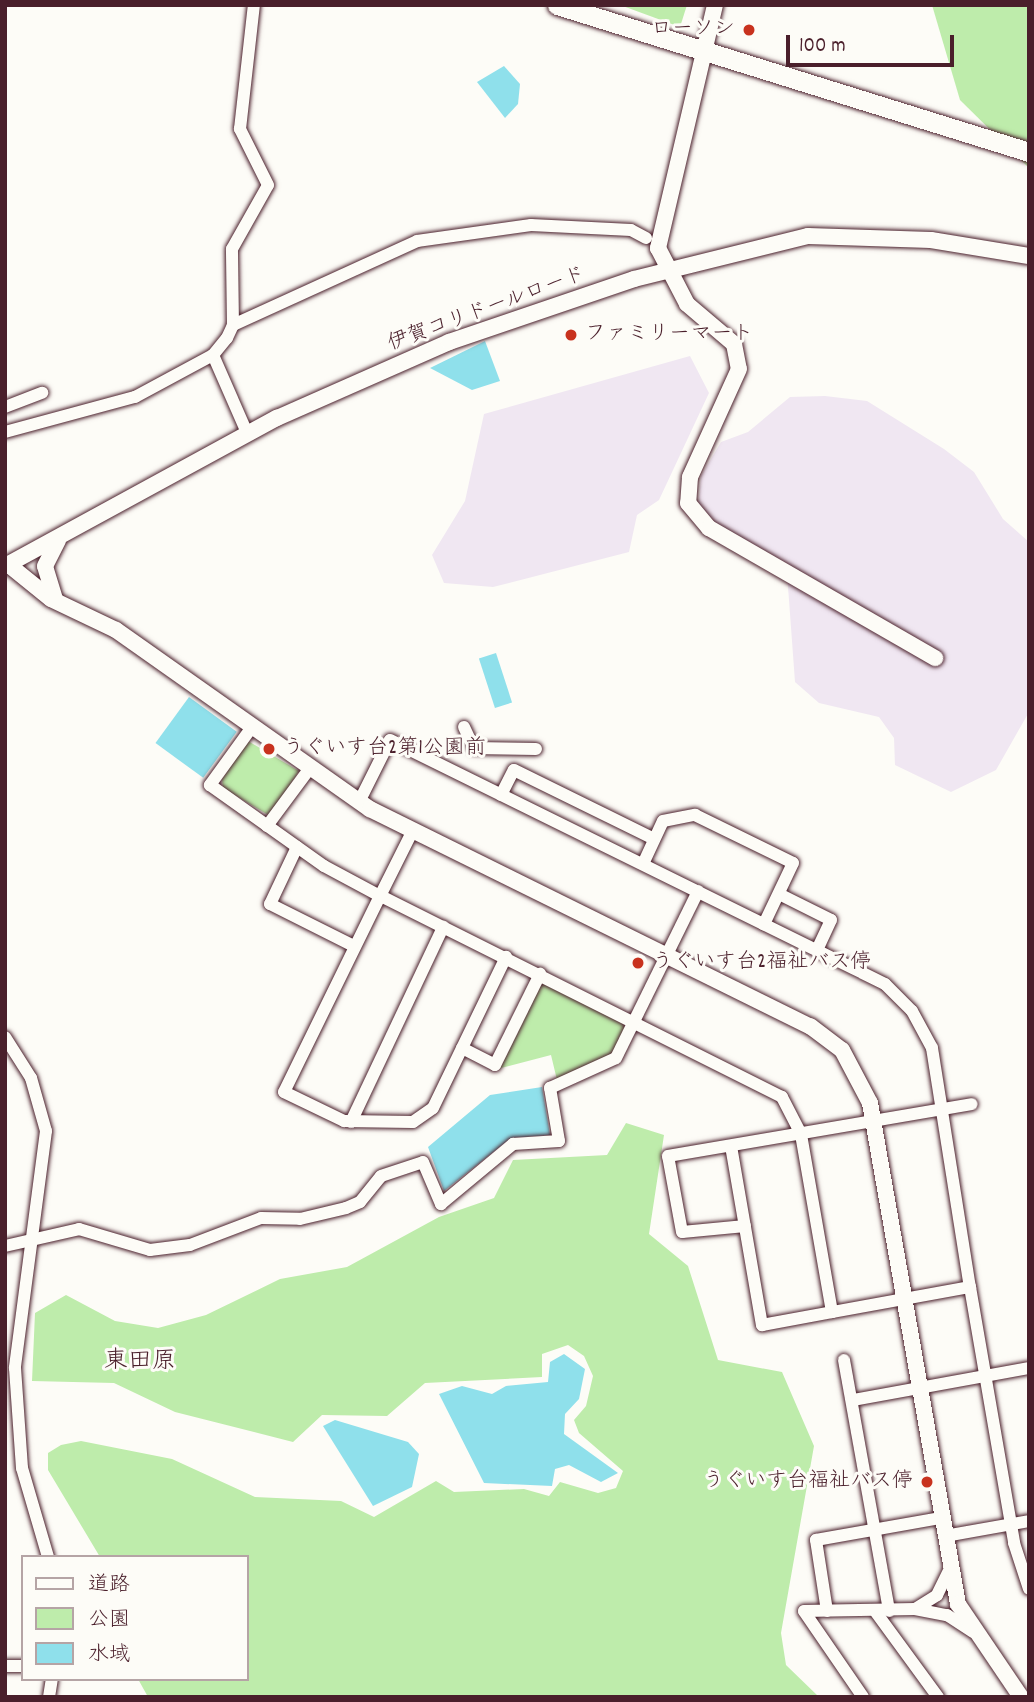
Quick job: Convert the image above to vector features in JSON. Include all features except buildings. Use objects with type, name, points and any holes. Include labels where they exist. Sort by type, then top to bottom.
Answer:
[{"type":"highway","points":[[557,5],[701,53],[1029,152]]},
{"type":"street","points":[[233,325],[232,249],[268,186],[240,129],[254,5]]},
{"type":"street","points":[[715,5],[660,225],[658,248],[668,272],[687,304],[729,338],[739,361],[690,477],[688,503],[696,518],[935,658]]},
{"type":"street","points":[[5,432],[135,397],[213,355],[233,325],[416,241],[531,225],[631,230],[646,239]]},
{"type":"street","name":"伊賀コリドールロード","points":[[7,565],[247,433],[449,342],[668,272],[808,236],[944,241],[1029,256]]},
{"type":"street","points":[[213,355],[247,433]]},
{"type":"street","points":[[5,407],[42,393]]},
{"type":"street","points":[[60,603],[45,566],[62,535]]},
{"type":"street","points":[[7,565],[60,603],[116,630],[359,802],[412,832],[828,1038],[864,1084],[873,1121],[950,1568],[973,1632],[1021,1697]]},
{"type":"street","points":[[252,727],[210,785],[297,847],[380,896],[776,1092],[801,1134],[832,1312]]},
{"type":"street","points":[[464,727],[474,748],[530,750],[514,770],[501,795]]},
{"type":"street","points":[[359,802],[390,740],[885,984],[912,1011],[932,1048],[1011,1524],[1029,1589]]},
{"type":"street","points":[[267,826],[310,768]]},
{"type":"street","points":[[514,770],[654,839]]},
{"type":"street","points":[[643,864],[663,821],[695,815],[793,863],[764,924]]},
{"type":"street","points":[[412,832],[284,1092],[351,1122],[413,1122],[433,1108],[506,957]]},
{"type":"street","points":[[297,847],[270,904],[354,946]]},
{"type":"street","points":[[5,1246],[31,1238],[86,1230],[143,1248],[182,1247],[254,1219],[339,1211],[360,1202],[381,1176],[423,1162],[441,1204],[513,1143],[559,1141],[550,1088],[616,1058],[698,891]]},
{"type":"street","points":[[779,894],[831,919],[817,950]]},
{"type":"street","points":[[351,1122],[443,926]]},
{"type":"street","points":[[462,1048],[495,1065],[540,974]]},
{"type":"street","points":[[5,1037],[31,1078],[46,1131],[18,1319],[17,1411],[27,1496],[47,1555]]},
{"type":"street","points":[[745,1226],[691,1236],[680,1228],[668,1156],[972,1104]]},
{"type":"street","points":[[732,1146],[762,1325],[970,1287]]},
{"type":"street","points":[[844,1360],[889,1611]]},
{"type":"street","points":[[853,1400],[1029,1368]]},
{"type":"street","points":[[827,1611],[816,1541],[941,1518]]},
{"type":"street","points":[[945,1536],[1029,1521]]},
{"type":"street","points":[[915,1609],[937,1595],[950,1568]]},
{"type":"street","points":[[863,1697],[804,1611],[915,1609],[947,1615],[973,1632]]},
{"type":"street","points":[[875,1611],[938,1697]]},
{"type":"shaded area","points":[[690,356],[709,393],[659,500],[637,515],[629,552],[493,587],[444,583],[432,555],[465,501],[484,414]]},
{"type":"shaded area","points":[[825,396],[867,401],[944,449],[974,472],[1003,519],[1029,542],[1029,712],[996,770],[951,792],[895,765],[894,738],[879,717],[819,703],[795,682],[787,573],[721,533],[698,510],[701,476],[721,442],[748,432],[790,397]]},
{"type":"green space","points":[[620,5],[687,5],[680,27]]},
{"type":"green space","points":[[932,5],[1029,5],[1029,168],[960,100]]},
{"type":"green space","points":[[248,741],[299,771],[270,816],[223,788],[222,779]]},
{"type":"green space","points":[[545,983],[621,1020],[625,1028],[613,1055],[557,1080],[551,1055],[497,1069],[537,985]]},
{"type":"green space","points":[[626,1123],[664,1135],[649,1234],[688,1266],[718,1360],[782,1372],[814,1446],[781,1633],[786,1665],[819,1697],[148,1697],[139,1681],[248,1681],[248,1555],[99,1555],[48,1470],[48,1453],[61,1445],[81,1441],[172,1459],[255,1497],[341,1501],[374,1517],[436,1481],[454,1492],[524,1489],[549,1496],[560,1482],[598,1493],[616,1488],[623,1471],[579,1433],[574,1420],[586,1406],[593,1376],[584,1356],[568,1345],[542,1354],[542,1377],[425,1383],[387,1416],[322,1415],[293,1442],[175,1412],[114,1383],[32,1381],[35,1313],[66,1295],[115,1321],[158,1328],[206,1315],[280,1279],[347,1267],[439,1217],[494,1198],[513,1160],[607,1155]]},
{"type":"water","points":[[504,66],[520,84],[518,104],[505,118],[477,82]]},
{"type":"water","points":[[485,341],[500,381],[472,390],[430,368]]},
{"type":"water","points":[[496,653],[512,702],[495,708],[479,659]]},
{"type":"water","points":[[189,697],[237,732],[203,778],[155,743]]},
{"type":"water","points":[[542,1087],[550,1135],[511,1138],[444,1191],[428,1147],[490,1095]]},
{"type":"water","points":[[564,1354],[585,1369],[579,1399],[565,1414],[564,1434],[618,1473],[601,1482],[569,1465],[555,1469],[552,1486],[484,1483],[439,1394],[462,1386],[492,1394],[506,1386],[548,1382],[550,1362]]},
{"type":"water","points":[[335,1420],[408,1442],[419,1454],[412,1487],[373,1506],[323,1426]]},
{"type":"place","name":"ローソン","points":[[749,30]]},
{"type":"place","name":"ファミリーマート","points":[[571,335]]},
{"type":"place","name":"うぐいす台2第1公園前","points":[[269,749]]},
{"type":"place","name":"うぐいす台2福祉バス停","points":[[638,963]]},
{"type":"place","name":"うぐいす台福祉バス停","points":[[927,1482]]},
{"type":"district","name":"東田原","points":[[140,1363]]}]
